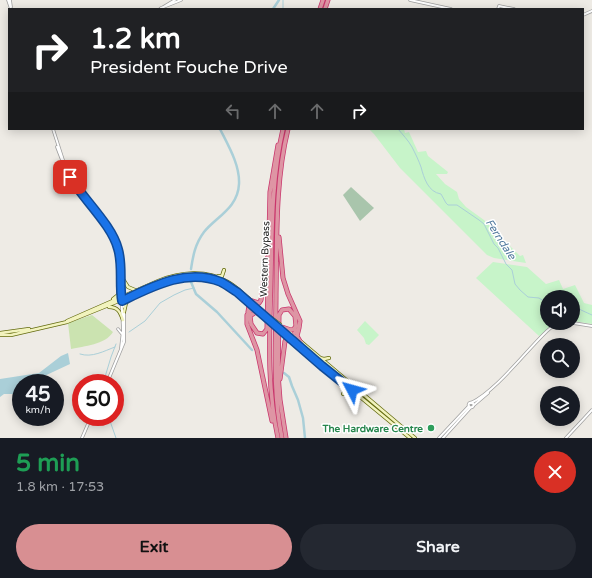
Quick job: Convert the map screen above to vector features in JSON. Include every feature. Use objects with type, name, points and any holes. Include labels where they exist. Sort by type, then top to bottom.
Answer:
[{"type":"highway","name":"Western Bypass","points":[[282,438],[277,407],[276,384],[278,222],[282,158],[288,130]]},
{"type":"highway","name":"Western Bypass","points":[[277,438],[270,382],[269,334],[274,196],[282,131]]},
{"type":"highway","points":[[266,316],[257,312],[250,316],[250,324],[256,333],[263,334],[267,329],[271,180],[277,147],[282,131]]},
{"type":"highway","points":[[278,222],[283,278],[297,315],[300,326],[297,336],[301,343]]},
{"type":"highway","points":[[252,302],[259,303],[261,300],[269,242]]},
{"type":"highway","points":[[242,298],[249,306],[247,324],[258,350],[277,438]]},
{"type":"highway","points":[[247,315],[255,306]]},
{"type":"highway","points":[[281,327],[291,330],[296,326],[295,316],[289,309],[282,310],[279,315],[278,374],[280,400],[286,438]]},
{"type":"highway","points":[[290,336],[300,326]]},
{"type":"highway","points":[[280,400],[281,366],[284,342],[290,340],[304,350]]},
{"type":"main road","points":[[0,334],[11,335],[61,324],[106,307],[138,289],[169,276],[194,273],[222,276],[224,270]]},
{"type":"main road","points":[[213,276],[229,282],[255,306]]},
{"type":"main road","points":[[0,334],[60,323],[106,303],[174,279],[202,277],[223,283],[255,306],[281,327],[304,350],[410,438]]},
{"type":"main road","points":[[124,279],[129,288],[138,289]]},
{"type":"main road","points":[[106,303],[117,296],[120,286]]},
{"type":"main road","points":[[124,312],[128,300],[150,288]]},
{"type":"main road","points":[[106,307],[114,307],[117,309],[123,320]]},
{"type":"main road","points":[[290,336],[301,343],[415,438]]},
{"type":"main road","points":[[318,357],[324,359],[329,358]]},
{"type":"main road","points":[[345,384],[347,389],[345,393],[358,394]]},
{"type":"street","points":[[162,8],[176,0]]},
{"type":"street","points":[[162,8],[181,0]]},
{"type":"street","points":[[410,0],[446,8]]},
{"type":"street","points":[[498,8],[499,6],[509,8]]},
{"type":"street","points":[[53,130],[65,165],[77,172],[74,174],[72,179]]},
{"type":"street","points":[[53,130],[65,165],[72,179],[112,235],[119,249],[124,279],[123,337],[120,354]]},
{"type":"street","points":[[59,171],[63,169],[65,165]]},
{"type":"street","points":[[64,172],[72,179]]},
{"type":"street","points":[[111,374],[125,339],[123,298],[120,286],[121,278],[119,249]]},
{"type":"street","points":[[123,324],[118,329],[121,331],[123,337]]},
{"type":"street","points":[[580,324],[592,326]]},
{"type":"street","points":[[439,438],[498,382],[548,330]]},
{"type":"street","points":[[443,438],[471,406],[471,403],[482,396],[498,382]]},
{"type":"street","points":[[566,438],[592,410]]},
{"type":"street","points":[[82,438],[88,426]]},
{"type":"green space","points":[[370,130],[404,130],[405,133],[409,132],[418,152],[426,151],[428,156],[448,172],[447,174],[436,174],[445,184],[457,192],[459,199],[466,207],[484,220],[520,256],[523,255],[526,263],[494,258],[487,255],[400,168]]},
{"type":"green space","points":[[351,187],[374,208],[360,221],[343,195]]},
{"type":"green space","points":[[493,262],[527,267],[546,284],[559,280],[563,289],[575,285],[578,290],[540,290],[540,330],[546,330],[539,336],[476,278]]},
{"type":"green space","points":[[580,295],[584,303],[592,305],[592,324],[580,322]]},
{"type":"green space","points":[[92,315],[113,332],[105,340],[88,346],[71,349],[68,323]]},
{"type":"green space","points":[[365,321],[379,335],[369,345],[366,344],[364,338],[357,330]]},
{"type":"water","points":[[68,353],[70,364],[49,374],[32,374],[39,373],[61,356]]},
{"type":"water","points":[[12,377],[12,394],[4,394],[0,397],[0,379]]},
{"type":"waterway","points":[[274,8],[279,0]]},
{"type":"waterway","name":"Ferndale","points":[[283,0],[283,8]]},
{"type":"waterway","points":[[191,269],[198,241],[204,232],[231,206],[238,192],[239,177],[236,162],[220,130]]},
{"type":"waterway","name":"Ferndale","points":[[399,130],[412,147],[427,184],[437,193],[441,194],[448,205],[457,205],[484,224],[506,264],[512,270],[515,284],[528,297],[540,299]]},
{"type":"waterway","points":[[191,282],[196,294],[217,312],[252,350]]},
{"type":"waterway","points":[[129,332],[145,321],[160,303],[185,290],[194,288]]},
{"type":"waterway","name":"Ferndale","points":[[580,309],[592,315]]},
{"type":"waterway","points":[[106,374],[116,344]]},
{"type":"waterway","points":[[80,354],[93,355],[115,347]]},
{"type":"waterway","points":[[284,373],[289,377],[298,400],[303,418],[305,438]]},
{"type":"waterway","points":[[112,426],[116,438]]},
{"type":"place","name":"The Hardware Centre","points":[[431,428]]},
{"type":"route","points":[[70,177],[109,230],[117,244],[119,249],[122,301],[174,279],[191,276],[218,281],[237,292],[352,390]]}]
